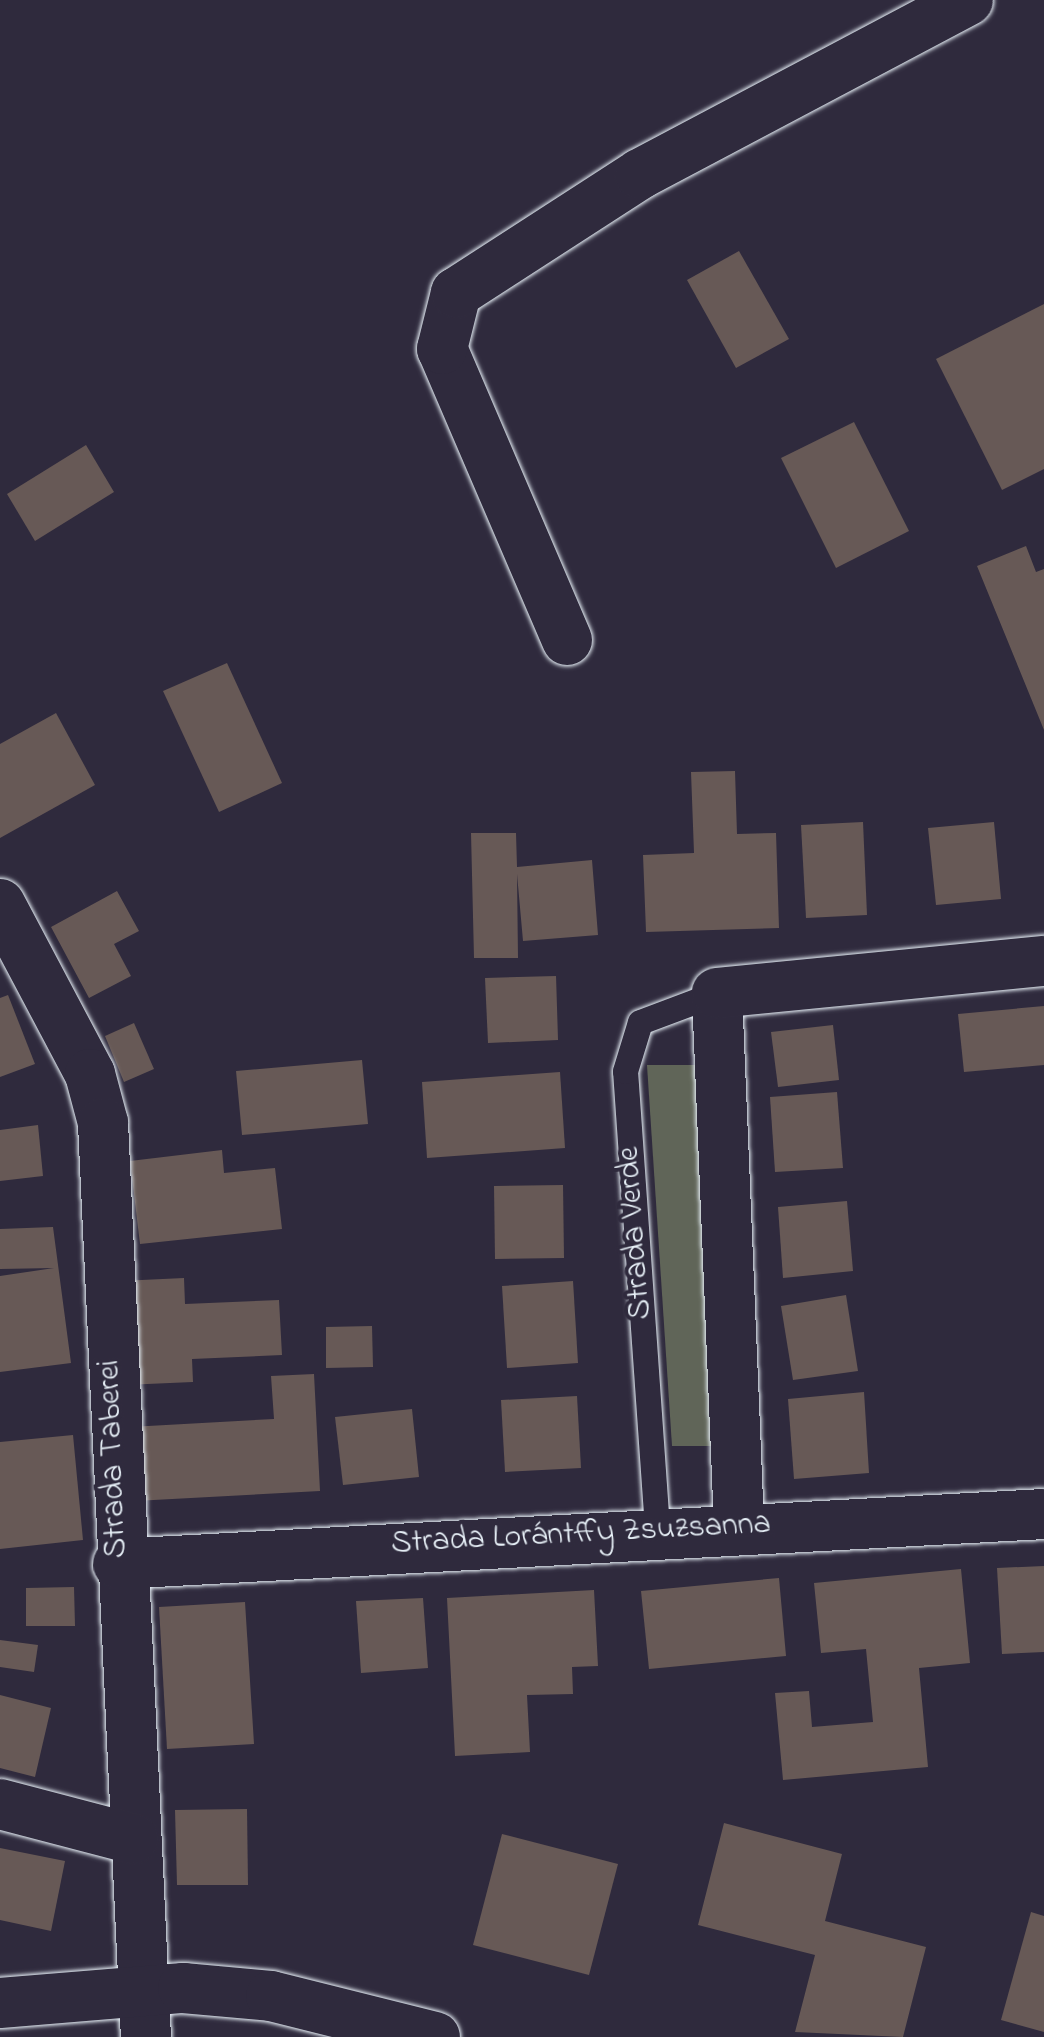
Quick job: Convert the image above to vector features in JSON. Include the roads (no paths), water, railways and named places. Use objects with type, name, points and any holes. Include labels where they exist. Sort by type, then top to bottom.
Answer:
[{"type":"street","points":[[566,640],[442,349],[456,293],[640,174],[968,0]]},
{"type":"street","name":"Strada Taberei","points":[[0,904],[90,1074],[103,1124],[118,1564],[146,2037]]},
{"type":"street","name":"Strada Verde","points":[[716,993],[1044,961]]},
{"type":"street","points":[[716,993],[740,1525]]},
{"type":"street","name":"Strada Lorántffy Zsuzsanna","points":[[118,1564],[657,1528],[1044,1514]]},
{"type":"street","points":[[0,1804],[133,1839]]},
{"type":"street","points":[[0,2003],[142,1987],[271,1996],[436,2037]]},
{"type":"lane","name":"Strada Verde","points":[[657,1528],[625,1072],[640,1022],[716,993]]}]
